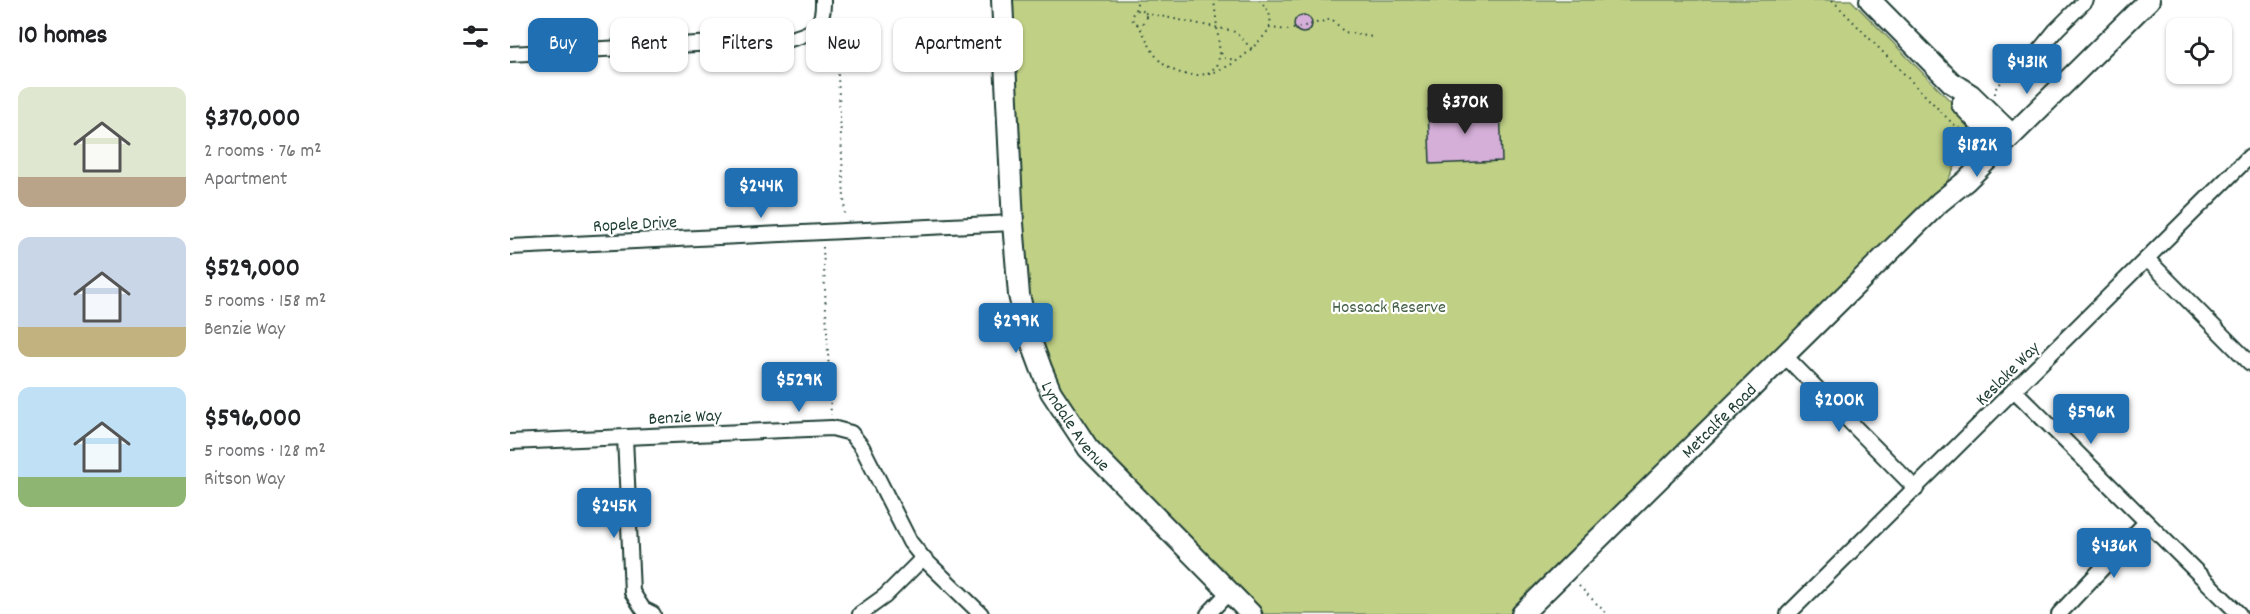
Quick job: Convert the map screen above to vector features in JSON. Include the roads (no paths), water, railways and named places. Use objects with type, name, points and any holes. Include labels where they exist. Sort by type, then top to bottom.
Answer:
[{"type":"street","points":[[510,54],[790,39],[805,36],[817,28],[822,16],[823,0]]},
{"type":"street","name":"Lyndale Avenue","points":[[1002,0],[1013,223],[1019,295],[1028,333],[1051,392],[1088,448],[1251,614]]},
{"type":"street","points":[[1870,0],[1952,83],[1961,102],[2003,136]]},
{"type":"street","points":[[2029,63],[2056,30],[2086,0]]},
{"type":"street","name":"Metcalfe Road","points":[[1522,614],[1940,202],[1966,181],[2003,136],[2130,0]]},
{"type":"street","name":"Metcalfe Road","points":[[2003,136],[2149,0]]},
{"type":"street","name":"Keslake Way","points":[[1788,614],[2250,156]]},
{"type":"street","name":"Ropele Drive","points":[[510,247],[1013,223]]},
{"type":"street","points":[[2147,259],[2250,363]]},
{"type":"street","points":[[1784,356],[1916,489]]},
{"type":"street","points":[[2014,390],[2239,614]]},
{"type":"street","name":"Benzie Way","points":[[510,442],[832,428],[851,433],[862,447],[910,542],[923,558],[981,614]]},
{"type":"street","points":[[625,437],[632,592],[643,609],[652,614]]},
{"type":"street","points":[[2060,614],[2146,522]]},
{"type":"street","points":[[860,614],[885,596],[923,558]]},
{"type":"street","points":[[1208,614],[1229,592]]},
{"type":"park label","name":"Hossack Reserve","points":[[1389,306]]}]
